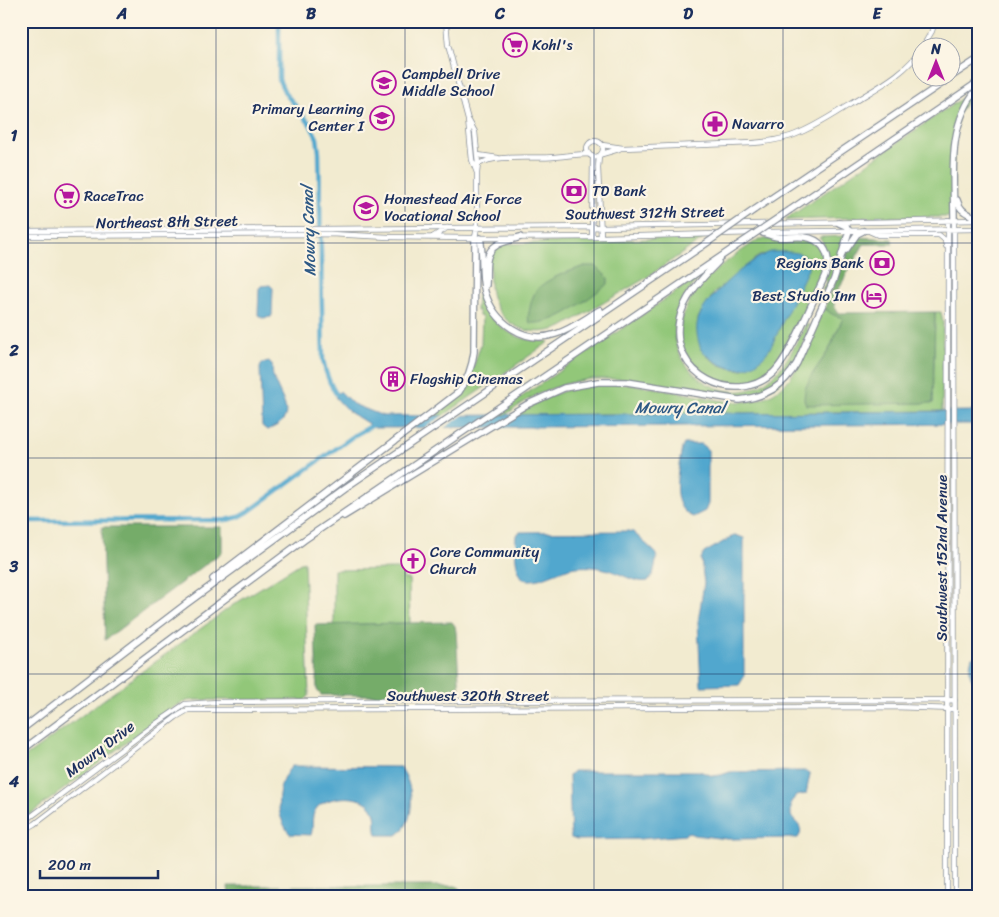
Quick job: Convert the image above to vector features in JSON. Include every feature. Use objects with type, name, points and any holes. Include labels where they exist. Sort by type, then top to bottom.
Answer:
[{"type":"highway","points":[[962,69],[978,58]]},
{"type":"highway","points":[[21,751],[304,540],[978,82]]},
{"type":"highway","points":[[21,730],[186,604],[345,488],[935,88]]},
{"type":"highway","points":[[951,220],[954,150],[958,122],[970,98],[978,88]]},
{"type":"highway","points":[[954,182],[957,203],[960,208],[964,213],[978,220]]},
{"type":"highway","points":[[304,540],[526,405],[564,388],[598,382],[627,382],[739,400],[751,399],[767,393],[782,384],[791,374],[816,324],[843,254],[849,231],[846,226],[838,223]]},
{"type":"highway","points":[[843,254],[854,238],[865,231]]},
{"type":"highway","points":[[735,247],[709,272],[688,299],[681,313],[678,331],[680,347],[696,373],[714,384],[736,388],[751,385],[766,378],[783,362],[828,264],[824,249],[811,238],[802,236],[776,237],[763,232]]},
{"type":"highway","points":[[485,292],[486,261],[491,250],[497,244],[520,237]]},
{"type":"highway","points":[[478,238],[482,278],[485,292],[493,310],[507,326],[526,335],[539,337],[566,330],[633,292]]},
{"type":"highway","points":[[186,604],[198,591],[459,392],[466,382],[472,366],[478,238]]},
{"type":"street","points":[[446,21],[448,44],[468,120],[472,160],[477,173]]},
{"type":"street","points":[[928,38],[932,31],[934,21]]},
{"type":"street","points":[[577,154],[594,141],[602,145],[623,148],[754,143],[792,136],[816,124],[888,81],[905,68],[912,60]]},
{"type":"street","points":[[468,120],[475,132],[478,155],[478,238]]},
{"type":"street","points":[[601,237],[598,168],[603,150],[602,145]]},
{"type":"street","points":[[588,146],[591,156],[592,237]]},
{"type":"street","points":[[478,164],[499,159],[554,157],[577,154],[601,155],[623,148]]},
{"type":"street","points":[[478,155],[499,159]]},
{"type":"street","name":"Southwest 152nd Avenue","points":[[948,896],[946,408],[948,230],[951,220]]},
{"type":"street","name":"Southwest 152nd Avenue","points":[[951,220],[954,230],[955,896]]},
{"type":"street","name":"Southwest 312th Street","points":[[312,231],[978,220]]},
{"type":"street","points":[[431,238],[448,228]]},
{"type":"street","name":"Southwest 312th Street","points":[[329,231],[389,237],[478,238],[978,229]]},
{"type":"street","points":[[89,230],[90,236]]},
{"type":"street","name":"Northeast 8th Street","points":[[21,231],[312,231]]},
{"type":"street","name":"Northeast 8th Street","points":[[21,236],[312,231]]},
{"type":"street","points":[[865,231],[878,236],[939,235],[945,240],[948,259]]},
{"type":"street","name":"Southwest 320th Street","points":[[198,702],[955,700]]},
{"type":"street","points":[[348,701],[348,710]]},
{"type":"street","points":[[716,701],[716,708]]},
{"type":"street","name":"Mowry Drive","points":[[21,824],[172,712],[185,704],[198,702]]},
{"type":"street","name":"Southwest 320th Street","points":[[21,832],[35,824],[176,717],[188,710],[955,709]]},
{"type":"green space","points":[[972,91],[959,113],[954,134],[953,217],[785,220]]},
{"type":"green space","points":[[845,236],[828,290],[822,290],[827,281],[825,279],[829,268],[823,242],[819,238]]},
{"type":"green space","points":[[706,237],[646,278],[562,327],[540,332],[520,328],[503,316],[492,297],[490,266],[488,265],[492,252],[503,244]]},
{"type":"green space","points":[[859,237],[892,239],[893,244],[864,244],[839,290],[834,302],[835,308],[839,313],[935,312],[933,403],[806,405],[804,399],[805,389],[811,376],[829,350],[843,318],[830,313],[825,307],[847,251]]},
{"type":"green space","points":[[759,239],[792,239],[813,243],[820,249],[824,258],[824,270],[788,346],[770,371],[754,381],[737,384],[720,382],[705,375],[692,363],[684,349],[681,332],[684,313],[697,290],[706,280],[726,262]],"holes":[[[763,254],[773,340],[762,358],[742,370],[730,368],[720,365],[708,357],[698,318],[714,293]]]},
{"type":"green space","points":[[586,266],[596,266],[608,278],[608,284],[561,316],[540,323],[530,323],[528,317],[536,291],[545,283],[559,276]]},
{"type":"green space","points":[[699,276],[682,301],[675,326],[676,342],[681,357],[690,370],[716,388],[731,391],[747,390],[762,384],[777,372],[788,357],[806,324],[809,325],[807,330],[809,331],[795,362],[781,382],[765,392],[739,398],[627,379],[590,379],[547,390],[505,415],[495,415]]},
{"type":"green space","points":[[477,295],[480,296],[490,316],[506,331],[526,339],[549,342],[443,416],[434,416],[459,396],[467,386],[481,344],[482,317],[479,316],[479,311],[476,311]]},
{"type":"green space","points":[[825,307],[826,310],[843,318],[829,350],[811,376],[933,403],[935,312],[941,312],[943,323],[942,411],[514,415],[553,395],[574,388],[596,384],[663,389],[730,402],[753,400],[771,395],[784,385],[794,373]]},
{"type":"green space","points":[[102,527],[222,527],[222,552],[105,640]]},
{"type":"green space","points":[[304,561],[309,696],[305,700],[187,701],[174,707],[21,821],[21,760],[233,605]]},
{"type":"green space","points":[[397,569],[403,574],[403,579],[409,579],[410,623],[334,625],[334,570]]},
{"type":"green space","points":[[452,622],[456,632],[460,695],[321,695],[317,690],[315,625]]},
{"type":"green space","points":[[228,886],[456,886],[468,896],[229,896]]},
{"type":"water","points":[[771,252],[790,252],[804,255],[808,258],[808,269],[766,354],[746,368],[730,368],[715,361],[701,350],[697,331],[698,320],[702,311],[718,290],[740,270]]},
{"type":"water","points":[[270,285],[273,288],[272,315],[271,317],[262,318],[258,315],[259,288]]},
{"type":"water","points":[[269,362],[272,365],[273,376],[283,400],[286,414],[283,420],[267,430],[262,426],[260,368],[262,363]]},
{"type":"water","name":"Mowry Canal","points":[[340,391],[353,404],[383,416],[978,411],[978,424],[375,428],[348,411],[335,397]]},
{"type":"water","points":[[684,444],[701,444],[708,450],[708,504],[705,511],[693,517],[685,512],[677,496],[677,476]]},
{"type":"water","points":[[520,532],[633,532],[655,552],[657,557],[653,575],[648,581],[635,580],[595,567],[569,568],[536,580],[529,580],[523,579],[518,569],[516,535]]},
{"type":"water","points":[[735,535],[744,538],[744,677],[739,685],[701,686],[698,622],[704,583],[701,559],[704,553]]},
{"type":"water","points":[[978,655],[978,681],[973,681],[970,672],[972,657]]},
{"type":"water","points":[[292,766],[400,767],[405,774],[410,793],[411,802],[408,821],[397,835],[377,835],[375,814],[372,808],[361,800],[344,798],[328,801],[316,809],[313,815],[311,835],[290,834],[281,818],[279,800],[282,782]]},
{"type":"water","points":[[573,771],[699,771],[713,776],[730,772],[806,771],[810,774],[806,794],[796,796],[791,802],[791,816],[801,831],[798,838],[727,839],[694,835],[687,832],[685,835],[639,839],[577,840],[571,838],[569,776]]},
{"type":"pier","points":[[447,413],[466,413],[440,431],[420,431]]},
{"type":"waterway","name":"Mowry Canal","points":[[279,21],[279,80],[285,93],[310,124],[317,138],[319,152],[323,360],[329,381],[340,399]]},
{"type":"waterway","name":"Mowry Canal","points":[[21,521],[226,520],[239,517],[355,435],[375,424]]},
{"type":"place","name":"Kohl's","points":[[515,45]]},
{"type":"place","name":"Campbell Drive Middle School","points":[[384,83]]},
{"type":"place","name":"Primary Learning Center I","points":[[382,118]]},
{"type":"place","name":"Navarro","points":[[715,124]]},
{"type":"place","name":"TD Bank","points":[[574,191]]},
{"type":"place","name":"RaceTrac","points":[[67,196]]},
{"type":"place","name":"Homestead Air Force Vocational School","points":[[366,208]]},
{"type":"place","name":"Regions Bank","points":[[882,263]]},
{"type":"place","name":"Best Studio Inn","points":[[874,296]]},
{"type":"place","name":"Flagship Cinemas","points":[[393,379]]},
{"type":"place","name":"Core Community Church","points":[[413,561]]}]
